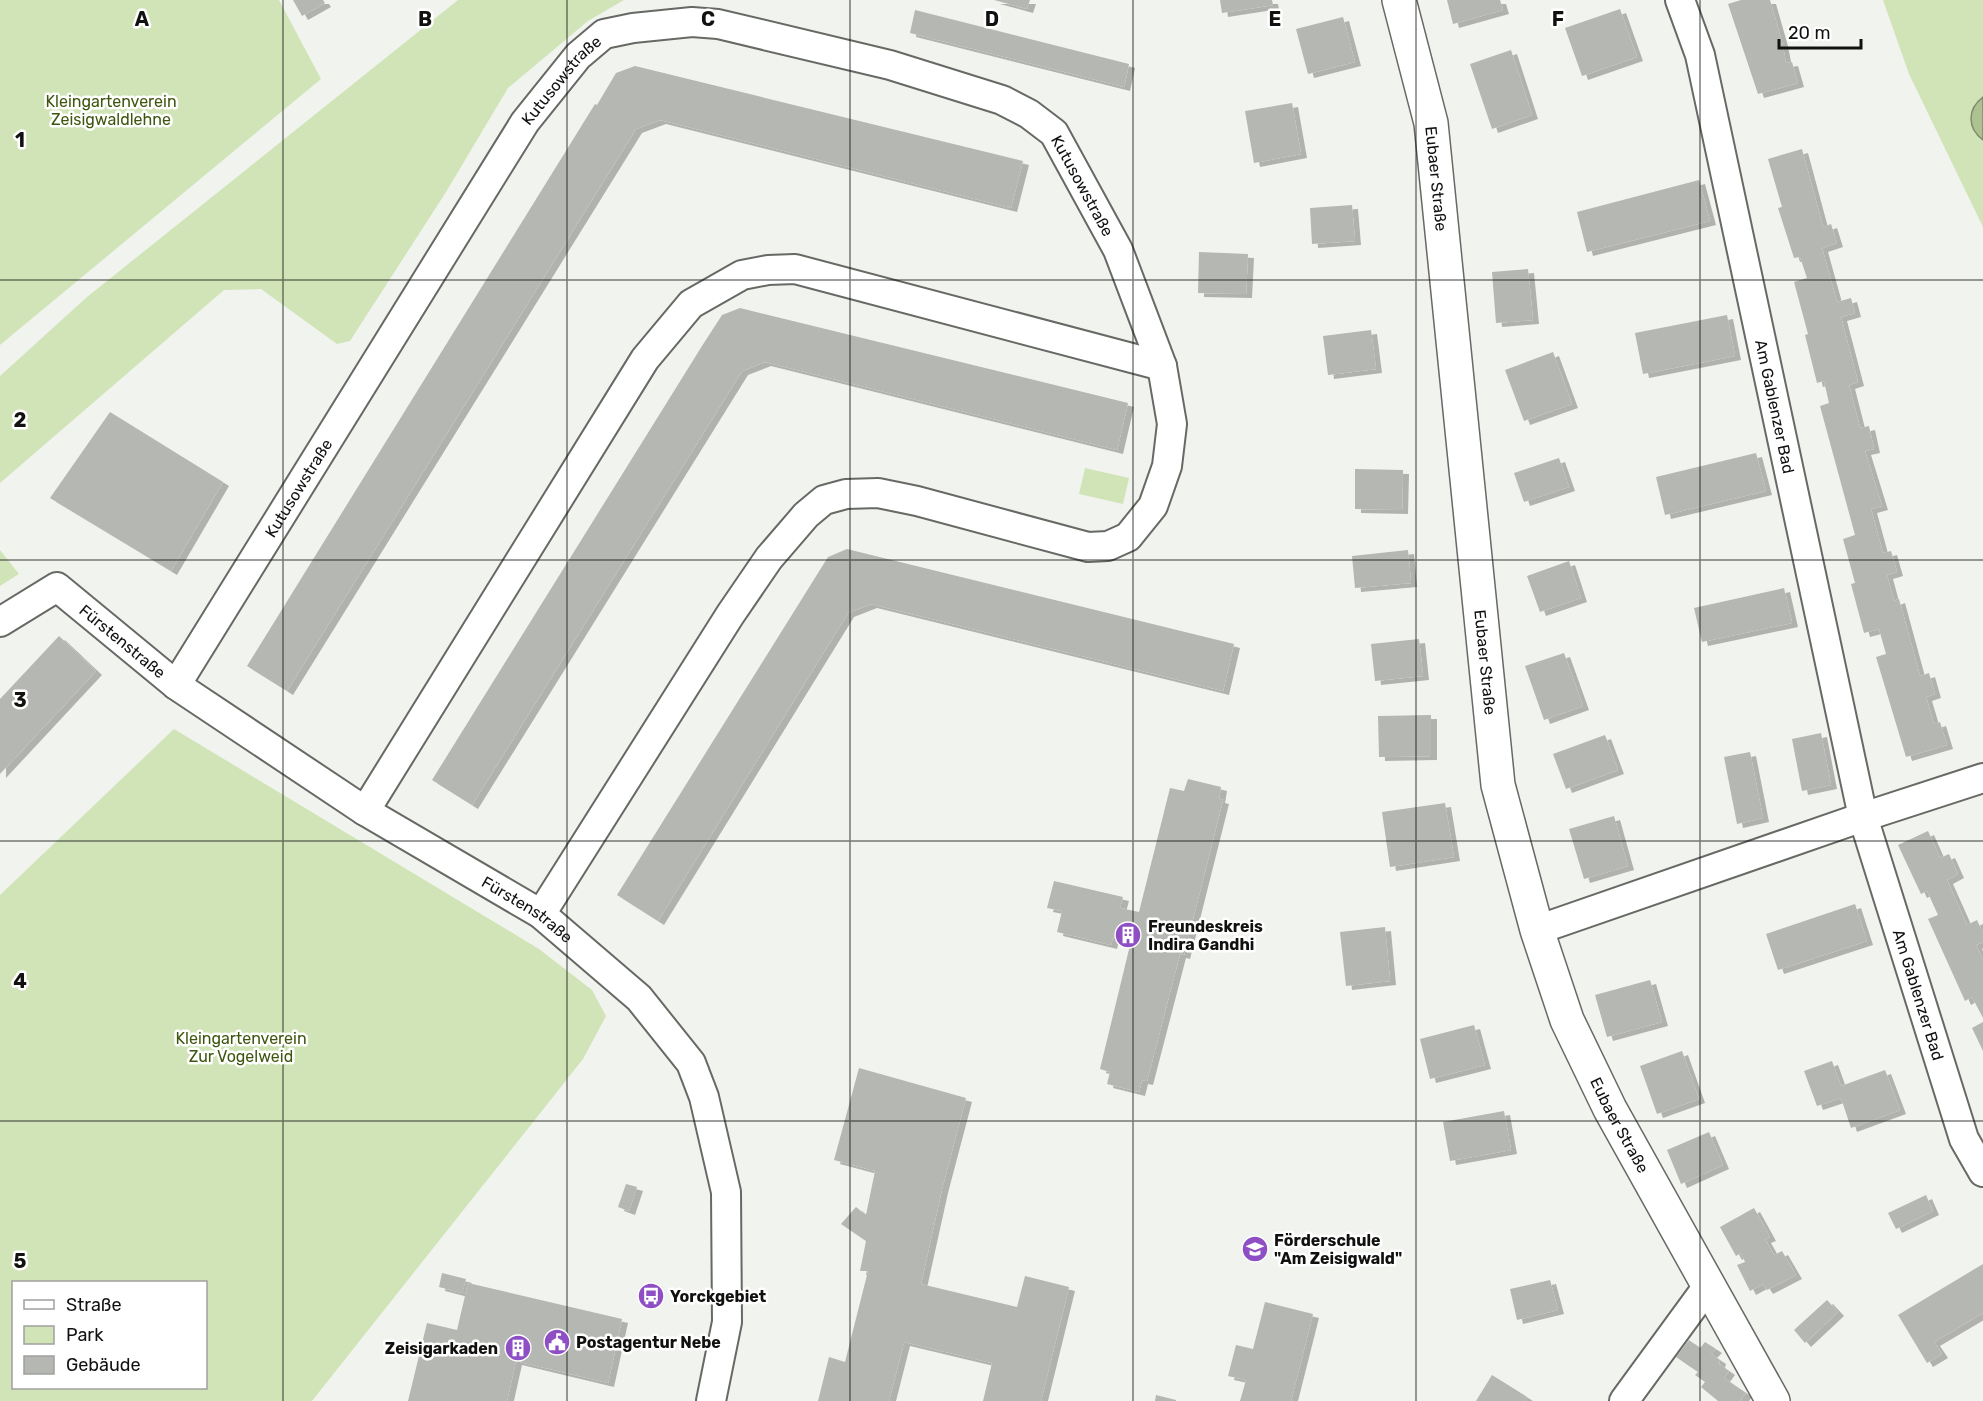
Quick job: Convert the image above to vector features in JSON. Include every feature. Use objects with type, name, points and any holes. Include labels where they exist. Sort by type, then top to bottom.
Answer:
[{"type":"street","name":"Eubaer Straße","points":[[1399,0],[1431,123],[1498,785],[1537,930],[1567,1020],[1605,1099],[1773,1401]]},
{"type":"street","name":"Am Gablenzer Bad","points":[[1680,0],[1700,55],[1863,817],[1964,1139],[1983,1172]]},
{"type":"street","name":"Kutusowstraße","points":[[176,685],[525,122],[578,56],[604,34],[633,28],[692,22],[718,24],[890,65],[1002,100],[1029,114],[1054,133],[1118,250],[1162,366],[1172,424],[1167,466],[1153,506],[1128,537],[1108,546],[1089,547],[917,501],[878,493],[846,494],[824,500],[806,515],[769,558],[730,615],[541,914]]},
{"type":"street","points":[[365,811],[645,358],[691,304],[742,275],[768,270],[795,269],[1162,366]]},
{"type":"street","name":"Fürstenstraße","points":[[0,622],[57,586],[176,685],[365,811],[541,914],[639,998],[691,1063],[704,1097],[726,1192],[727,1322],[711,1401]]},
{"type":"street","points":[[1537,930],[1983,778]]},
{"type":"street","points":[[1624,1401],[1708,1286]]},
{"type":"green space","name":"Kleingartenverein Zeisigwaldlehne","points":[[0,0],[279,0],[321,79],[0,345]]},
{"type":"green space","points":[[458,0],[624,0],[588,21],[508,88],[446,192],[350,341],[337,344],[261,289],[224,290],[0,483],[0,376],[87,297]]},
{"type":"green space","points":[[1883,0],[1983,0],[1983,227],[1909,74]]},
{"type":"green space","points":[[1085,468],[1129,478],[1123,504],[1079,494]]},
{"type":"green space","points":[[0,550],[19,574],[0,586]]},
{"type":"green space","name":"Kleingartenverein Zur Vogelweid","points":[[174,729],[539,949],[592,990],[606,1016],[583,1059],[312,1401],[0,1401],[0,895]]},
{"type":"shaded area","points":[[1983,97],[1983,140],[1974,130],[1971,118],[1974,107]]},
{"type":"building","points":[[293,0],[323,0],[325,3],[302,16]]},
{"type":"building","points":[[994,0],[1030,0],[1027,9]]},
{"type":"building","points":[[1220,0],[1272,0],[1273,5],[1222,13]]},
{"type":"building","points":[[1447,0],[1500,0],[1503,10],[1453,24]]},
{"type":"building","points":[[1741,0],[1770,0],[1786,63],[1792,62],[1798,83],[1758,94],[1728,4]]},
{"type":"building","points":[[1620,9],[1637,57],[1582,76],[1565,28]]},
{"type":"building","points":[[915,10],[1129,64],[1124,87],[910,33]]},
{"type":"building","points":[[1343,17],[1355,62],[1308,74],[1296,29]]},
{"type":"building","points":[[1511,50],[1532,115],[1492,129],[1470,64]]},
{"type":"building","points":[[635,66],[1023,161],[1011,208],[660,120],[636,129],[287,691],[247,666],[595,104],[597,105],[616,73]]},
{"type":"building","points":[[1292,103],[1301,154],[1254,163],[1245,111]]},
{"type":"building","points":[[1802,149],[1823,227],[1831,224],[1837,243],[1822,248],[1837,302],[1851,298],[1855,313],[1841,317],[1858,382],[1849,385],[1860,428],[1869,426],[1874,449],[1865,451],[1882,506],[1871,509],[1883,553],[1891,551],[1897,572],[1887,575],[1894,601],[1899,599],[1920,676],[1929,673],[1935,694],[1926,697],[1934,724],[1940,722],[1947,745],[1906,757],[1876,657],[1886,654],[1879,629],[1864,633],[1851,584],[1855,583],[1843,539],[1855,535],[1820,406],[1829,403],[1824,381],[1817,383],[1805,335],[1808,334],[1794,282],[1807,278],[1800,257],[1794,258],[1778,208],[1782,207],[1768,159]]},
{"type":"building","points":[[1699,180],[1710,221],[1587,252],[1577,212]]},
{"type":"building","points":[[1352,205],[1355,241],[1312,244],[1310,208]]},
{"type":"building","points":[[1199,252],[1248,254],[1246,294],[1198,293]]},
{"type":"building","points":[[1528,269],[1533,320],[1496,323],[1492,272]]},
{"type":"building","points":[[740,308],[1128,403],[1117,450],[765,362],[742,371],[472,805],[432,780],[722,315]]},
{"type":"building","points":[[1727,315],[1735,356],[1643,374],[1635,333]]},
{"type":"building","points":[[1371,330],[1376,369],[1328,375],[1323,336]]},
{"type":"building","points":[[1553,352],[1572,404],[1524,421],[1505,370]]},
{"type":"building","points":[[110,412],[223,482],[171,571],[50,498]]},
{"type":"building","points":[[1756,453],[1766,491],[1665,515],[1656,477]]},
{"type":"building","points":[[1559,458],[1569,487],[1524,502],[1514,473]]},
{"type":"building","points":[[1355,469],[1403,470],[1402,510],[1355,509]]},
{"type":"building","points":[[847,549],[1234,644],[1223,691],[871,604],[848,613],[658,921],[617,895],[828,557]]},
{"type":"building","points":[[1408,550],[1411,583],[1355,588],[1352,556]]},
{"type":"building","points":[[1569,561],[1581,598],[1540,612],[1527,576]]},
{"type":"building","points":[[1784,588],[1792,623],[1702,642],[1694,608]]},
{"type":"building","points":[[59,636],[96,671],[0,774],[0,699]]},
{"type":"building","points":[[1419,639],[1423,676],[1375,681],[1371,644]]},
{"type":"building","points":[[1564,653],[1583,706],[1544,720],[1525,666]]},
{"type":"building","points":[[1431,715],[1431,756],[1379,757],[1378,716]]},
{"type":"building","points":[[1821,733],[1831,785],[1802,791],[1792,739]]},
{"type":"building","points":[[1605,735],[1618,770],[1566,789],[1553,754]]},
{"type":"building","points":[[1750,752],[1763,818],[1737,824],[1724,757]]},
{"type":"building","name":"Freundeskreis Indira Gandhi","points":[[1188,779],[1221,787],[1219,799],[1223,800],[1184,955],[1180,954],[1147,1081],[1142,1080],[1139,1092],[1107,1084],[1110,1072],[1100,1069],[1131,941],[1113,937],[1111,945],[1057,932],[1062,911],[1047,908],[1054,881],[1123,897],[1120,908],[1139,912],[1170,788],[1184,791]]},
{"type":"building","points":[[1445,803],[1454,857],[1390,867],[1382,812]]},
{"type":"building","points":[[1614,816],[1628,866],[1584,879],[1569,829]]},
{"type":"building","points":[[1928,831],[1940,858],[1949,854],[1958,874],[1947,880],[1967,925],[1977,920],[1983,933],[1983,942],[1976,945],[1983,960],[1983,1018],[1972,997],[1965,1001],[1928,919],[1938,915],[1927,891],[1921,894],[1898,845]]},
{"type":"building","points":[[1855,904],[1867,941],[1778,970],[1766,934]]},
{"type":"building","points":[[1385,927],[1390,981],[1346,986],[1340,932]]},
{"type":"building","points":[[1650,980],[1662,1022],[1607,1037],[1595,995]]},
{"type":"building","points":[[1983,1022],[1983,1051],[1972,1028]]},
{"type":"building","points":[[1474,1025],[1485,1065],[1430,1079],[1420,1039]]},
{"type":"building","points":[[1682,1051],[1699,1099],[1657,1114],[1640,1066]]},
{"type":"building","points":[[1832,1061],[1841,1086],[1885,1070],[1900,1110],[1851,1128],[1841,1098],[1817,1106],[1804,1071]]},
{"type":"building","points":[[859,1068],[966,1098],[942,1189],[921,1284],[1017,1307],[1025,1276],[1069,1287],[1041,1401],[983,1401],[992,1363],[904,1342],[889,1401],[818,1401],[829,1357],[845,1362],[868,1271],[860,1271],[866,1241],[841,1224],[856,1207],[866,1215],[875,1171],[834,1160]]},
{"type":"building","points":[[1504,1111],[1511,1150],[1450,1161],[1443,1122]]},
{"type":"building","points":[[1709,1132],[1723,1165],[1681,1184],[1667,1150]]},
{"type":"building","points":[[626,1184],[637,1187],[629,1211],[618,1207]]},
{"type":"building","points":[[1926,1195],[1933,1211],[1896,1229],[1888,1213]]},
{"type":"building","points":[[1754,1208],[1770,1237],[1765,1239],[1774,1255],[1782,1251],[1796,1275],[1767,1290],[1763,1284],[1750,1291],[1737,1265],[1745,1262],[1741,1253],[1736,1256],[1720,1227]]},
{"type":"building","points":[[1983,1264],[1983,1313],[1934,1342],[1942,1354],[1927,1363],[1898,1315]]},
{"type":"building","points":[[442,1273],[466,1279],[462,1293],[439,1287]]},
{"type":"building","points":[[1550,1280],[1558,1310],[1517,1320],[1510,1289]]},
{"type":"building","name":"Zeisigarkaden","points":[[468,1283],[622,1319],[608,1383],[516,1361],[507,1401],[408,1401],[427,1323],[457,1330]]},
{"type":"building","points":[[1827,1300],[1838,1312],[1805,1343],[1794,1330]]},
{"type":"building","points":[[1265,1302],[1313,1314],[1291,1401],[1240,1401],[1246,1380],[1228,1376],[1236,1345],[1253,1349]]},
{"type":"building","points":[[1689,1340],[1700,1348],[1705,1342],[1716,1349],[1711,1354],[1720,1360],[1719,1364],[1729,1371],[1724,1378],[1746,1393],[1740,1401],[1718,1401],[1701,1387],[1705,1382],[1695,1375],[1698,1372],[1676,1357]]},
{"type":"building","points":[[1492,1375],[1527,1397],[1525,1401],[1476,1401]]},
{"type":"building","points":[[1156,1395],[1176,1400],[1176,1401],[1155,1401]]},
{"type":"place","name":"Freundeskreis Indira Gandhi","points":[[1128,935]]},
{"type":"place","name":"Förderschule \"Am Zeisigwald\"","points":[[1255,1249]]},
{"type":"place","name":"Yorckgebiet","points":[[651,1296]]},
{"type":"place","name":"Postagentur Nebe","points":[[557,1342]]},
{"type":"place","name":"Zeisigarkaden","points":[[518,1348]]}]
